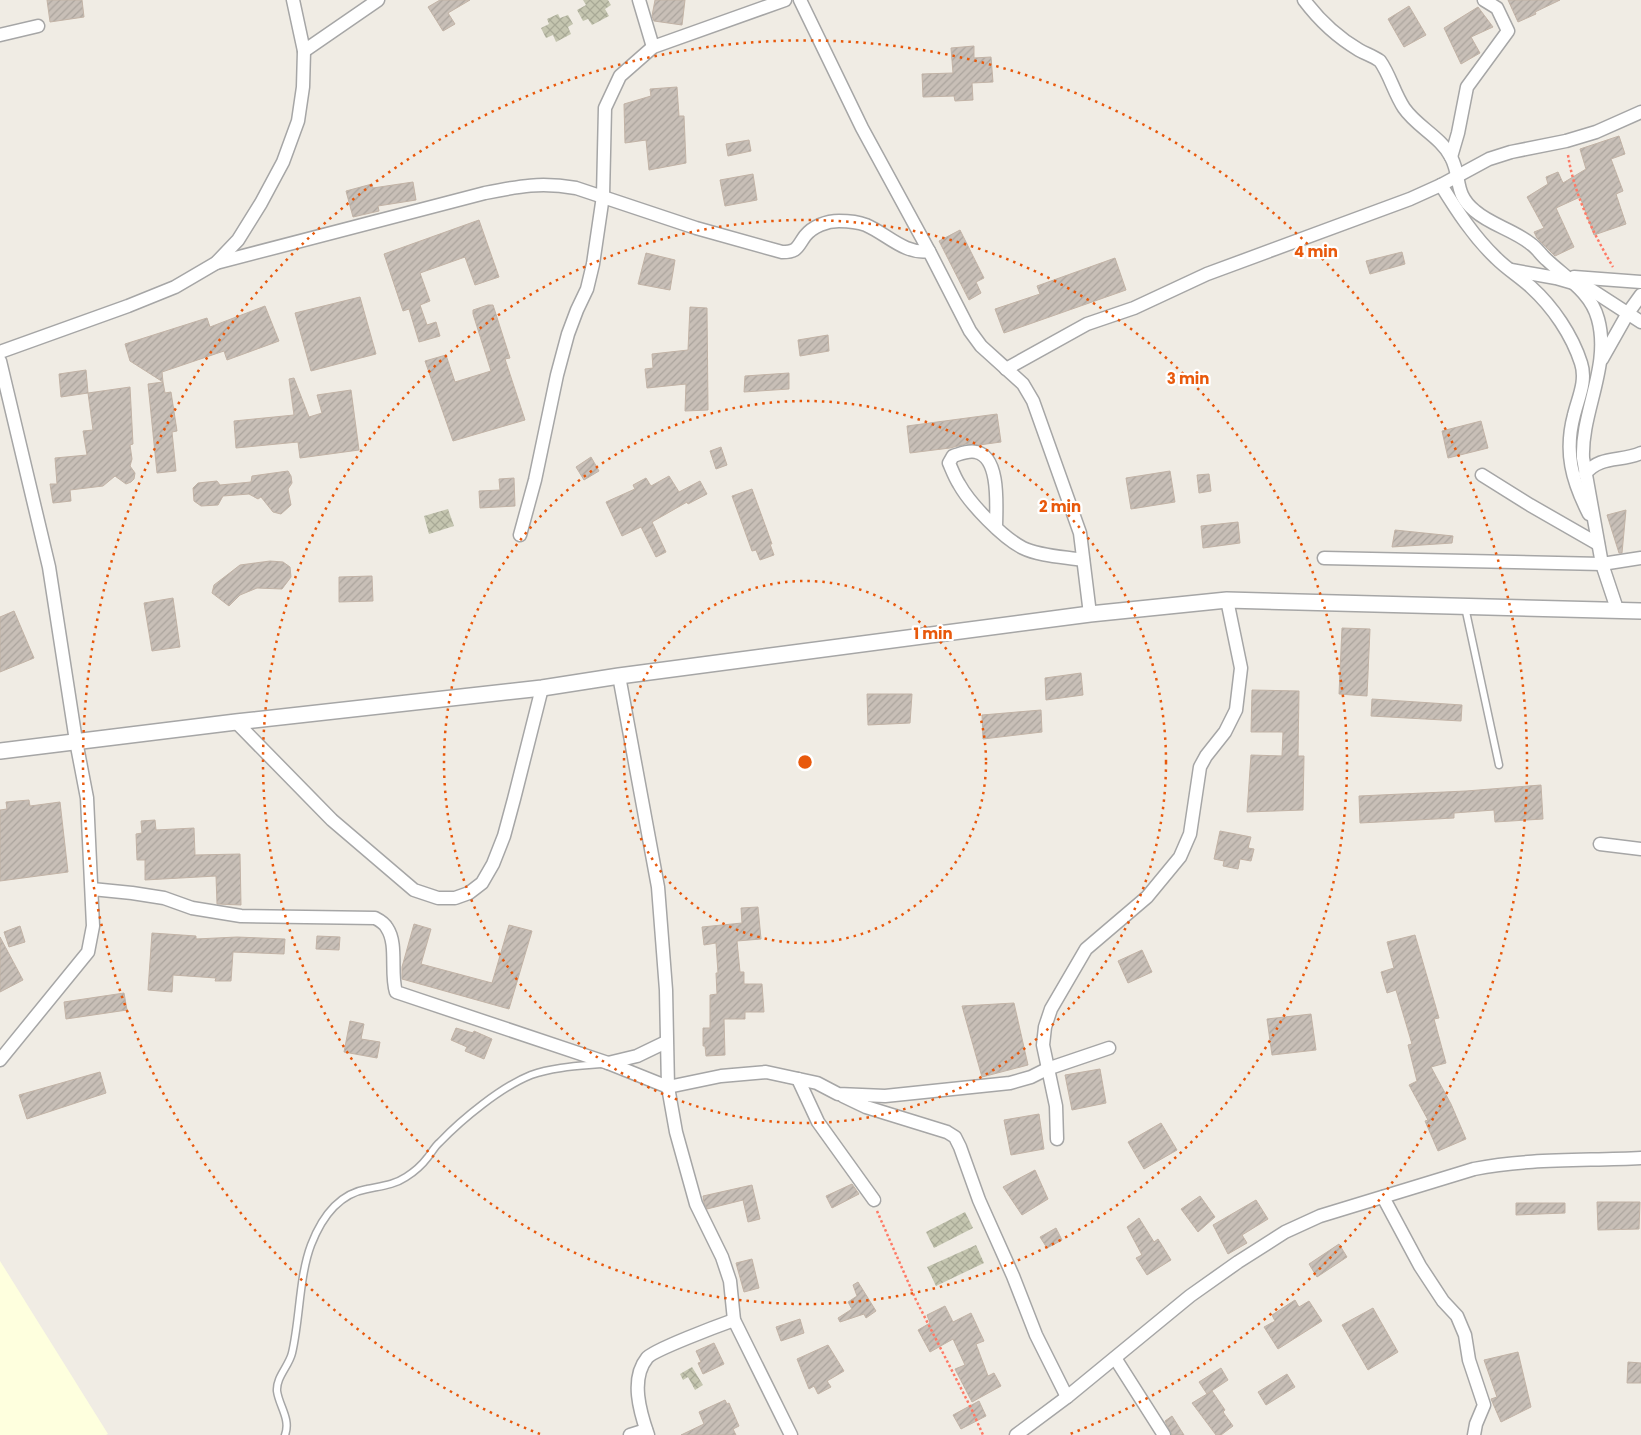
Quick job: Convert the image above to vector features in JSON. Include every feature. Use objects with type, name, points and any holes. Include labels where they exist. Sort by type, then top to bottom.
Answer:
[{"type":"street","points":[[216,263],[238,240],[261,202],[283,162],[298,121],[303,87],[304,51],[293,0]]},
{"type":"street","points":[[304,51],[378,0]]},
{"type":"street","points":[[639,0],[653,47]]},
{"type":"street","points":[[520,535],[535,480],[557,375],[568,334],[587,289],[594,264],[603,196],[605,108],[620,76],[653,47],[785,0]]},
{"type":"street","points":[[800,0],[862,128],[970,331],[981,346],[1023,384],[1033,401],[1080,533],[1090,614]]},
{"type":"street","points":[[1304,0],[1332,32],[1380,61],[1404,108],[1417,124],[1440,142],[1451,157],[1458,176],[1458,187],[1465,202],[1476,212],[1530,243],[1547,260],[1571,279],[1590,301],[1599,320],[1601,336],[1600,362],[1582,442],[1585,474],[1602,564],[1618,610]]},
{"type":"street","points":[[1451,157],[1460,125],[1467,87],[1508,31],[1497,8],[1484,0]]},
{"type":"street","points":[[0,35],[38,26]]},
{"type":"street","points":[[1006,369],[1087,324],[1134,308],[1207,274],[1361,218],[1441,185],[1498,155],[1566,142],[1596,132],[1641,112]]},
{"type":"street","points":[[0,352],[175,287],[216,263],[485,193],[528,184],[556,184],[576,188],[696,228],[773,250],[789,252],[796,250],[812,230],[818,226],[838,221],[853,222],[867,226],[912,250],[929,251]]},
{"type":"street","points":[[1441,185],[1455,210],[1497,260],[1532,288],[1551,308],[1575,347],[1582,365],[1583,379],[1569,439],[1570,464],[1576,486],[1596,530]]},
{"type":"street","points":[[1511,270],[1571,279],[1641,282]]},
{"type":"street","points":[[1571,279],[1587,287],[1641,322]]},
{"type":"street","points":[[1600,362],[1628,313],[1641,295]]},
{"type":"street","points":[[0,361],[49,567],[76,741],[87,798],[93,926],[88,952],[0,1060]]},
{"type":"street","points":[[996,528],[995,487],[993,472],[988,459],[976,452],[953,456],[950,463],[959,484],[996,528],[1006,538],[1025,549],[1084,560]]},
{"type":"street","points":[[1585,474],[1595,464],[1641,454]]},
{"type":"street","points":[[1482,475],[1598,544]]},
{"type":"street","points":[[1324,558],[1602,564],[1641,558]]},
{"type":"street","points":[[0,751],[236,722],[542,688],[619,676],[1090,614],[1227,600],[1641,610]]},
{"type":"street","points":[[1057,1139],[1056,1106],[1043,1045],[1044,1027],[1051,1010],[1086,949],[1147,897],[1180,857],[1190,834],[1200,767],[1206,756],[1225,732],[1236,710],[1241,668],[1227,600]]},
{"type":"street","points":[[619,676],[658,887],[666,990],[668,1087],[676,1132],[696,1204],[722,1257],[730,1281],[734,1320],[790,1435]]},
{"type":"street","points":[[236,722],[332,820],[414,890],[438,898],[455,898],[469,893],[482,883],[493,864],[504,836],[542,688]]},
{"type":"street","points":[[1600,844],[1641,849]]},
{"type":"street","points":[[92,889],[132,892],[164,898],[192,908],[241,916],[375,918],[387,927],[392,942],[393,983],[396,992],[608,1063],[668,1087],[721,1076],[766,1072],[817,1083],[866,1107],[947,1132],[955,1137],[960,1147],[979,1200],[1013,1276],[1036,1335],[1067,1396]]},
{"type":"street","points":[[608,1063],[637,1056],[666,1042]]},
{"type":"street","points":[[838,1094],[885,1096],[1010,1083],[1109,1048]]},
{"type":"street","points":[[798,1078],[818,1122],[874,1200]]},
{"type":"street","points":[[1016,1435],[1115,1358],[1190,1296],[1285,1232],[1320,1216],[1474,1169],[1493,1165],[1556,1160],[1641,1158]]},
{"type":"street","points":[[1383,1197],[1420,1266],[1443,1301],[1457,1316],[1465,1335],[1469,1360],[1484,1405],[1476,1424],[1474,1435]]},
{"type":"street","points":[[630,1435],[647,1432],[637,1388],[640,1369],[648,1356],[734,1320]]},
{"type":"street","points":[[1115,1358],[1164,1435]]},
{"type":"lane","points":[[1464,606],[1499,765]]},
{"type":"lane","points":[[284,1435],[287,1423],[277,1392],[278,1386],[280,1378],[290,1360],[295,1341],[304,1275],[311,1245],[322,1223],[335,1204],[348,1194],[386,1186],[404,1178],[417,1169],[428,1158],[438,1143],[458,1125],[511,1085],[532,1075],[559,1068],[608,1063]]},
{"type":"path","points":[[1566,142],[1572,174],[1594,235],[1621,282]]},
{"type":"path","points":[[874,1200],[912,1291],[983,1435]]},
{"type":"shaded area","points":[[583,0],[608,0],[611,5],[605,9],[609,16],[592,25],[588,19],[583,21],[577,10],[586,5]]},
{"type":"shaded area","points":[[558,14],[560,18],[568,15],[573,24],[568,27],[571,34],[556,42],[553,35],[546,38],[541,28],[549,24],[547,19]]},
{"type":"shaded area","points":[[448,509],[454,526],[429,534],[424,516]]},
{"type":"shaded area","points":[[965,1212],[973,1228],[934,1248],[926,1232]]},
{"type":"shaded area","points":[[976,1245],[984,1263],[936,1286],[927,1267]]},
{"type":"shaded area","points":[[0,1261],[108,1434],[0,1435]]},
{"type":"shaded area","points":[[692,1367],[703,1385],[695,1390],[688,1377],[683,1380],[680,1374]]},
{"type":"building","points":[[47,0],[82,0],[84,17],[50,22]]},
{"type":"building","points":[[440,0],[470,0],[448,13],[455,24],[443,31],[428,7]]},
{"type":"building","points":[[655,0],[685,0],[682,25],[654,21],[652,16]]},
{"type":"building","points":[[1508,0],[1560,0],[1518,22]]},
{"type":"building","points":[[1409,6],[1426,35],[1404,47],[1388,19]]},
{"type":"building","points":[[1478,7],[1493,27],[1471,37],[1480,53],[1461,64],[1444,28]]},
{"type":"building","points":[[974,46],[974,58],[991,57],[993,82],[972,83],[973,100],[955,101],[954,96],[923,97],[922,74],[953,73],[951,48]]},
{"type":"building","points":[[677,87],[679,116],[684,116],[686,163],[649,170],[646,140],[625,143],[624,104],[651,96],[650,89]]},
{"type":"building","points":[[1619,136],[1625,154],[1611,159],[1623,191],[1616,194],[1626,224],[1594,235],[1580,197],[1556,208],[1574,247],[1555,256],[1537,238],[1534,232],[1544,228],[1527,197],[1548,184],[1546,177],[1558,172],[1563,183],[1586,169],[1580,149]]},
{"type":"building","points":[[749,140],[751,151],[728,156],[726,144]]},
{"type":"building","points":[[753,174],[757,200],[725,206],[720,180]]},
{"type":"building","points":[[413,182],[416,200],[378,206],[379,211],[353,217],[346,191],[372,184],[373,188]]},
{"type":"building","points":[[479,220],[499,277],[475,285],[465,257],[420,273],[430,301],[420,305],[427,325],[436,322],[440,336],[419,342],[409,309],[403,311],[384,254]]},
{"type":"building","points":[[960,230],[984,278],[976,282],[981,293],[969,300],[939,241]]},
{"type":"building","points":[[1402,252],[1405,264],[1370,274],[1366,261]]},
{"type":"building","points":[[646,253],[675,260],[670,290],[638,284]]},
{"type":"building","points":[[1115,258],[1126,290],[1004,333],[995,309],[1040,294],[1037,286]]},
{"type":"building","points":[[360,297],[376,354],[311,371],[295,313]]},
{"type":"building","points":[[493,305],[510,358],[505,359],[525,420],[453,441],[425,361],[446,355],[455,382],[491,371],[473,314],[473,310]]},
{"type":"building","points":[[265,306],[279,341],[227,360],[224,351],[162,372],[163,382],[130,361],[125,344],[207,318],[210,327]]},
{"type":"building","points":[[690,307],[707,308],[708,410],[685,411],[686,384],[647,388],[645,369],[653,368],[652,354],[688,350]]},
{"type":"building","points":[[828,335],[829,351],[800,356],[798,340]]},
{"type":"building","points":[[86,370],[88,393],[61,397],[59,374]]},
{"type":"building","points":[[789,373],[789,389],[744,392],[745,376]]},
{"type":"building","points":[[294,378],[309,417],[322,413],[317,395],[351,390],[359,450],[300,458],[298,442],[236,448],[234,421],[294,415],[289,379]]},
{"type":"building","points":[[163,382],[165,393],[171,392],[177,431],[172,432],[176,471],[157,473],[148,384]]},
{"type":"building","points":[[130,387],[133,444],[130,445],[132,459],[130,466],[135,473],[134,479],[126,484],[115,476],[103,486],[70,490],[71,501],[53,503],[50,484],[57,484],[55,458],[87,455],[83,431],[93,430],[88,393]]},
{"type":"building","points":[[997,414],[1001,442],[979,445],[966,444],[910,453],[907,426]]},
{"type":"building","points":[[1481,421],[1488,448],[1448,458],[1442,431]]},
{"type":"building","points":[[721,447],[727,465],[716,469],[710,451]]},
{"type":"building","points":[[591,457],[599,471],[584,480],[576,467]]},
{"type":"building","points":[[288,471],[292,483],[288,489],[291,505],[281,514],[273,512],[261,497],[258,499],[249,494],[223,496],[218,505],[201,506],[194,501],[193,488],[198,483],[217,481],[220,485],[251,482],[252,476]]},
{"type":"building","points":[[1170,471],[1175,502],[1131,509],[1126,478]]},
{"type":"building","points":[[1209,474],[1211,491],[1199,493],[1197,475]]},
{"type":"building","points":[[669,476],[679,492],[700,481],[707,494],[688,504],[687,502],[652,522],[666,552],[656,557],[641,527],[622,536],[606,502],[635,489],[633,485],[646,478],[651,486]]},
{"type":"building","points":[[514,478],[515,506],[480,508],[479,491],[500,490],[499,479]]},
{"type":"building","points":[[752,489],[772,544],[770,544],[774,555],[760,560],[756,550],[752,551],[732,496]]},
{"type":"building","points":[[1626,510],[1622,553],[1619,553],[1607,515]]},
{"type":"building","points":[[1238,522],[1240,543],[1203,548],[1201,526]]},
{"type":"building","points":[[1395,530],[1453,536],[1452,543],[1392,547]]},
{"type":"building","points":[[270,561],[283,562],[290,567],[291,577],[282,589],[257,588],[240,595],[229,606],[212,593],[214,585],[240,565]]},
{"type":"building","points":[[372,576],[373,601],[339,602],[339,577]]},
{"type":"building","points":[[173,598],[180,647],[152,651],[144,603]]},
{"type":"building","points":[[14,611],[34,658],[0,672],[0,617]]},
{"type":"building","points":[[1342,628],[1370,629],[1367,696],[1339,694]]},
{"type":"building","points":[[1081,673],[1083,695],[1046,700],[1045,678]]},
{"type":"building","points":[[1252,690],[1299,691],[1298,756],[1304,756],[1303,810],[1247,812],[1251,755],[1282,756],[1283,732],[1251,732]]},
{"type":"building","points":[[867,694],[912,694],[910,723],[868,725]]},
{"type":"building","points":[[1372,699],[1462,705],[1461,721],[1371,716]]},
{"type":"building","points":[[1041,710],[1042,732],[983,739],[982,715]]},
{"type":"building","points":[[1541,785],[1543,819],[1495,822],[1494,810],[1454,813],[1454,818],[1360,823],[1359,796]]},
{"type":"building","points":[[29,800],[30,806],[60,802],[68,872],[0,881],[0,810],[7,809],[6,802]]},
{"type":"building","points":[[155,820],[156,830],[194,828],[195,855],[240,854],[241,905],[217,904],[216,876],[145,880],[145,860],[137,860],[136,834],[142,833],[141,821]]},
{"type":"building","points":[[1220,831],[1251,837],[1248,848],[1254,849],[1251,861],[1240,859],[1238,869],[1223,866],[1224,861],[1214,859]]},
{"type":"building","points":[[758,907],[761,939],[737,941],[740,972],[744,972],[744,984],[762,984],[764,1012],[745,1012],[745,1019],[724,1019],[725,1055],[706,1056],[705,1046],[703,1046],[703,1028],[710,1028],[710,995],[717,994],[716,973],[718,973],[716,943],[704,945],[702,927],[742,923],[741,908]]},
{"type":"building","points":[[414,924],[431,929],[421,964],[492,983],[509,925],[532,931],[509,1009],[402,979],[402,967]]},
{"type":"building","points":[[20,926],[25,942],[9,947],[4,932]]},
{"type":"building","points":[[152,933],[196,936],[196,939],[237,937],[285,939],[284,954],[233,952],[231,981],[215,981],[216,978],[173,975],[172,992],[148,990]]},
{"type":"building","points":[[1415,935],[1439,1018],[1434,1019],[1446,1063],[1431,1067],[1451,1104],[1466,1139],[1438,1151],[1425,1121],[1428,1120],[1409,1085],[1417,1081],[1408,1045],[1412,1044],[1396,990],[1387,993],[1381,972],[1394,968],[1387,942]]},
{"type":"building","points":[[317,936],[340,937],[339,950],[316,949]]},
{"type":"building","points":[[0,937],[23,980],[0,992]]},
{"type":"building","points":[[1142,950],[1152,972],[1128,983],[1118,961]]},
{"type":"building","points":[[124,993],[127,1010],[66,1019],[64,1002]]},
{"type":"building","points":[[1014,1003],[1028,1065],[982,1077],[962,1006]]},
{"type":"building","points":[[1311,1014],[1316,1050],[1272,1055],[1267,1019]]},
{"type":"building","points":[[350,1021],[364,1024],[361,1039],[380,1042],[377,1058],[344,1052]]},
{"type":"building","points":[[456,1028],[473,1033],[474,1031],[492,1039],[484,1059],[465,1051],[467,1047],[451,1040]]},
{"type":"building","points":[[1100,1069],[1106,1103],[1072,1110],[1065,1075]]},
{"type":"building","points":[[100,1072],[106,1093],[27,1119],[19,1095]]},
{"type":"building","points":[[1039,1114],[1044,1149],[1011,1155],[1004,1120]]},
{"type":"building","points":[[1161,1123],[1177,1150],[1144,1169],[1128,1142]]},
{"type":"building","points":[[1035,1170],[1048,1199],[1022,1215],[1003,1187]]},
{"type":"building","points":[[852,1184],[859,1194],[832,1208],[826,1196]]},
{"type":"building","points":[[752,1185],[760,1219],[748,1222],[743,1200],[707,1209],[704,1203],[703,1196]]},
{"type":"building","points":[[1200,1196],[1215,1217],[1198,1232],[1181,1209]]},
{"type":"building","points":[[1256,1200],[1268,1219],[1242,1235],[1247,1243],[1228,1254],[1213,1225]]},
{"type":"building","points":[[1597,1202],[1640,1202],[1639,1229],[1598,1230]]},
{"type":"building","points":[[1516,1203],[1565,1203],[1565,1213],[1516,1215]]},
{"type":"building","points":[[1139,1218],[1154,1242],[1158,1239],[1171,1260],[1147,1275],[1136,1258],[1142,1255],[1127,1227]]},
{"type":"building","points":[[1056,1228],[1062,1240],[1047,1248],[1040,1237]]},
{"type":"building","points":[[1339,1244],[1347,1257],[1317,1277],[1309,1264]]},
{"type":"building","points":[[752,1259],[759,1288],[744,1292],[736,1263]]},
{"type":"building","points":[[858,1282],[876,1311],[866,1318],[864,1314],[840,1322],[838,1318],[852,1309],[848,1302],[857,1296],[853,1285]]},
{"type":"building","points":[[1295,1300],[1299,1307],[1309,1301],[1322,1321],[1278,1349],[1264,1327],[1275,1321],[1272,1315]]},
{"type":"building","points":[[945,1306],[953,1322],[971,1313],[984,1341],[976,1344],[988,1376],[994,1373],[1001,1386],[972,1402],[955,1369],[965,1365],[953,1339],[930,1352],[918,1330],[930,1323],[927,1315]]},
{"type":"building","points":[[1373,1308],[1398,1352],[1368,1370],[1342,1325]]},
{"type":"building","points":[[800,1319],[804,1333],[781,1341],[776,1327]]},
{"type":"building","points":[[714,1343],[724,1364],[703,1374],[698,1363],[701,1362],[696,1351]]},
{"type":"building","points":[[828,1345],[844,1371],[827,1381],[831,1387],[818,1394],[814,1386],[809,1389],[797,1359]]},
{"type":"building","points":[[1518,1352],[1531,1407],[1501,1422],[1491,1399],[1497,1397],[1484,1360]]},
{"type":"building","points":[[1628,1362],[1641,1363],[1641,1383],[1627,1383]]},
{"type":"building","points":[[1221,1368],[1228,1380],[1207,1394],[1199,1382]]},
{"type":"building","points":[[1287,1374],[1295,1387],[1266,1405],[1258,1392]]},
{"type":"building","points":[[1212,1391],[1233,1426],[1221,1435],[1216,1435],[1192,1403]]},
{"type":"building","points":[[725,1400],[727,1404],[729,1403],[739,1426],[733,1429],[736,1435],[681,1435],[704,1424],[699,1412]]},
{"type":"building","points":[[979,1401],[986,1416],[961,1429],[953,1415]]},
{"type":"building","points":[[1172,1416],[1184,1435],[1172,1435],[1165,1421]]}]
